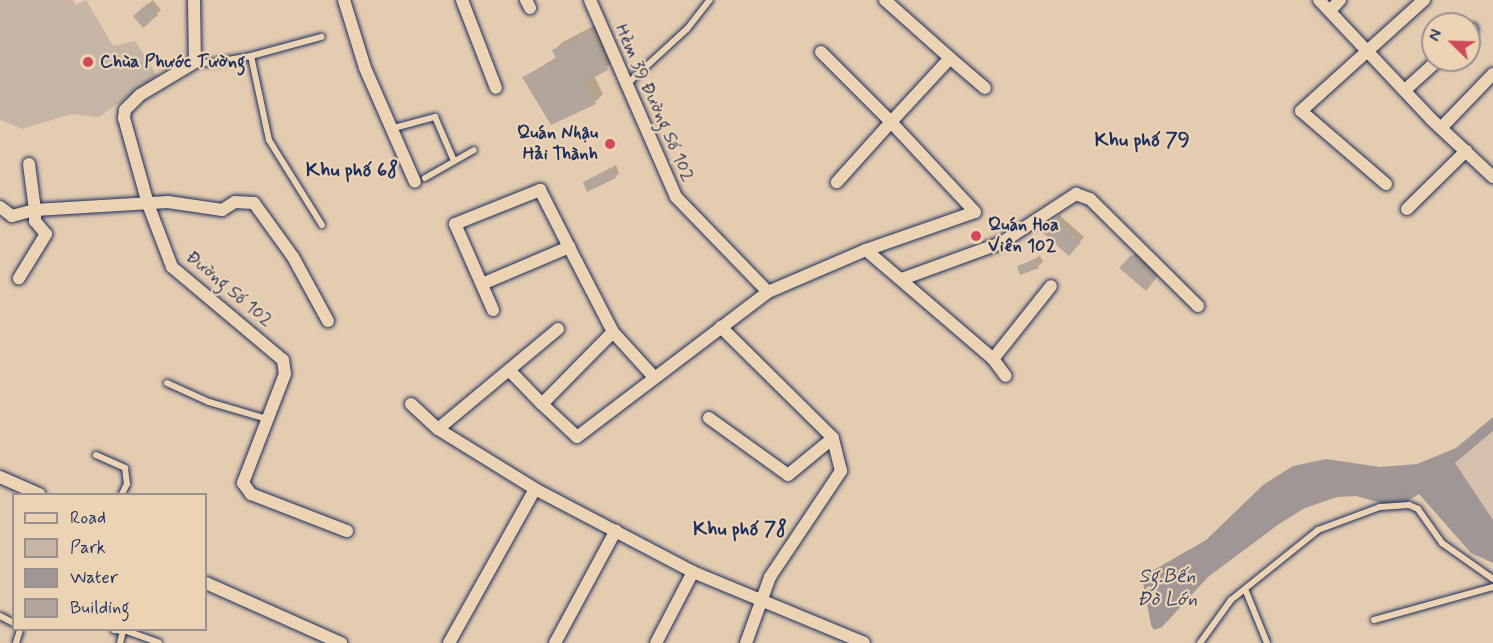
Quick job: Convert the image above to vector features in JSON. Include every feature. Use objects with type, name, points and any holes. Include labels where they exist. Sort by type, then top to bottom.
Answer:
[{"type":"street","points":[[194,0],[195,62]]},
{"type":"street","points":[[344,0],[390,129],[420,180]]},
{"type":"street","points":[[462,0],[496,88]]},
{"type":"street","name":"Hẻm 39 Đường Số 102","points":[[590,0],[676,197],[768,292]]},
{"type":"street","points":[[885,0],[985,87]]},
{"type":"street","points":[[1319,0],[1440,128],[1493,177]]},
{"type":"street","points":[[1329,11],[1340,0]]},
{"type":"street","points":[[1386,184],[1301,111],[1424,0]]},
{"type":"street","points":[[509,370],[576,437],[768,292],[866,250],[975,212],[891,122],[820,52]]},
{"type":"street","points":[[837,182],[950,58]]},
{"type":"street","name":"Đường Số 102","points":[[195,62],[140,95],[125,110],[124,118],[148,204],[172,267],[283,360],[285,374],[243,483],[251,494],[346,531]]},
{"type":"street","points":[[1405,90],[1425,72]]},
{"type":"street","points":[[1440,128],[1493,74]]},
{"type":"street","points":[[1407,209],[1466,151]]},
{"type":"street","points":[[19,278],[45,240],[46,234],[35,221],[29,164]]},
{"type":"street","points":[[494,310],[455,224],[540,190],[613,332],[654,378]]},
{"type":"street","points":[[902,279],[1001,243],[1076,194],[1090,199],[1198,306]]},
{"type":"street","points":[[0,207],[12,216],[35,210],[83,205],[122,208],[168,202],[222,210],[236,202],[254,203],[293,257],[328,321]]},
{"type":"street","points":[[483,284],[570,247]]},
{"type":"street","points":[[866,250],[993,359],[1006,376]]},
{"type":"street","points":[[993,359],[1052,286]]},
{"type":"street","points":[[721,327],[833,438],[841,471],[770,577],[746,643]]},
{"type":"street","points":[[438,429],[558,328]]},
{"type":"street","points":[[542,404],[613,332]]},
{"type":"street","points":[[411,404],[438,429],[535,489],[693,572],[864,643]]},
{"type":"street","points":[[709,418],[788,475],[833,438]]},
{"type":"street","points":[[0,477],[35,493]]},
{"type":"street","points":[[448,643],[535,489]]},
{"type":"street","points":[[555,643],[616,530]]},
{"type":"street","points":[[656,643],[693,572]]},
{"type":"street","points":[[207,583],[341,643]]},
{"type":"lane","points":[[626,85],[687,29],[710,0]]},
{"type":"lane","points":[[195,62],[210,63],[251,56],[321,37]]},
{"type":"lane","points":[[251,56],[268,140],[322,225]]},
{"type":"lane","points":[[390,129],[435,117],[454,161]]},
{"type":"lane","points":[[420,180],[474,150]]},
{"type":"lane","points":[[167,383],[209,402],[268,419]]},
{"type":"lane","points":[[96,455],[125,468],[127,484],[123,493]]},
{"type":"lane","points":[[1200,643],[1231,600],[1317,530],[1380,507],[1409,505],[1418,509],[1454,554],[1493,579]]},
{"type":"lane","points":[[1374,620],[1493,587]]},
{"type":"lane","points":[[1245,589],[1267,643]]},
{"type":"lane","points":[[126,631],[159,643]]},
{"type":"shaded area","points":[[1493,431],[1493,520],[1455,463]]},
{"type":"green space","name":"Chùa Phước Tường","points":[[0,0],[73,0],[76,5],[86,0],[113,46],[135,41],[157,76],[99,117],[71,114],[23,129],[0,120]]},
{"type":"water","name":"Sg.Bến Đò Lớn","points":[[1493,417],[1493,431],[1455,463],[1493,520],[1493,563],[1471,553],[1419,494],[1403,504],[1388,505],[1356,496],[1337,497],[1305,508],[1279,524],[1208,577],[1162,627],[1154,630],[1143,583],[1147,574],[1206,540],[1263,485],[1293,466],[1326,459],[1380,467],[1417,464],[1456,448]]},
{"type":"building","points":[[148,3],[158,15],[143,28],[133,16]]},
{"type":"building","points":[[589,32],[608,70],[585,82],[596,104],[551,125],[522,77],[557,60],[552,50]]},
{"type":"building","points":[[611,168],[616,178],[587,192],[583,182]]},
{"type":"building","points":[[1054,218],[1081,242],[1069,256],[1042,232]]},
{"type":"building","points":[[1131,255],[1157,277],[1146,291],[1119,268]]},
{"type":"building","points":[[1036,259],[1039,268],[1020,275],[1017,266]]},
{"type":"place","name":"Chùa Phước Tường","points":[[88,62]]},
{"type":"place","name":"Quán Nhậu Hải Thành","points":[[610,144]]},
{"type":"place","name":"Quán Hoa Viên 102","points":[[976,236]]},
{"type":"district","name":"Khu phố 79","points":[[1142,140]]},
{"type":"district","name":"Khu phố 68","points":[[352,170]]},
{"type":"district","name":"Khu phố 78","points":[[740,529]]}]
